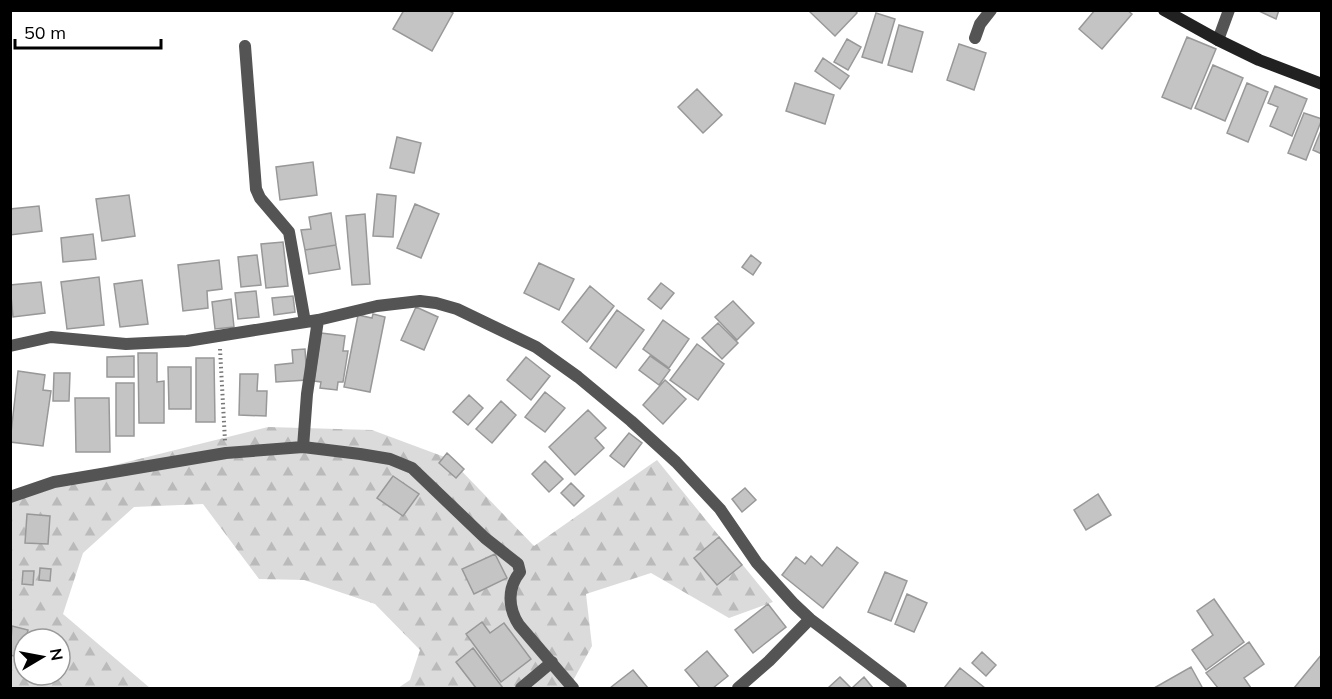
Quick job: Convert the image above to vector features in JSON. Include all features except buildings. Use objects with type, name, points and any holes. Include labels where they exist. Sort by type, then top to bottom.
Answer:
[{"type":"street","points":[[975,39],[980,24],[991,10]]},
{"type":"street","points":[[1164,10],[1259,60],[1322,84]]},
{"type":"street","points":[[1218,40],[1229,10]]},
{"type":"street","points":[[245,46],[256,189],[260,198],[289,232],[311,321],[303,447]]},
{"type":"street","points":[[10,346],[51,337],[126,344],[170,343],[311,321],[377,306],[420,301],[457,309],[536,348],[578,377],[632,421],[676,462],[720,510],[757,563],[810,619],[901,688]]},
{"type":"street","points":[[10,497],[54,482],[226,453],[303,447],[390,459],[412,468],[485,538],[518,564],[520,572],[515,578],[510,605],[512,614],[573,688]]},
{"type":"street","points":[[738,688],[770,661],[810,619]]},
{"type":"street","points":[[521,688],[552,662]]},
{"type":"path","points":[[219,335],[226,453]]},
{"type":"green space","points":[[268,427],[372,430],[450,459],[534,546],[657,460],[773,602],[729,618],[651,573],[586,594],[592,646],[569,688],[398,688],[410,680],[420,650],[375,604],[304,580],[259,579],[203,504],[134,507],[83,553],[63,614],[150,688],[11,688],[10,491]]}]
